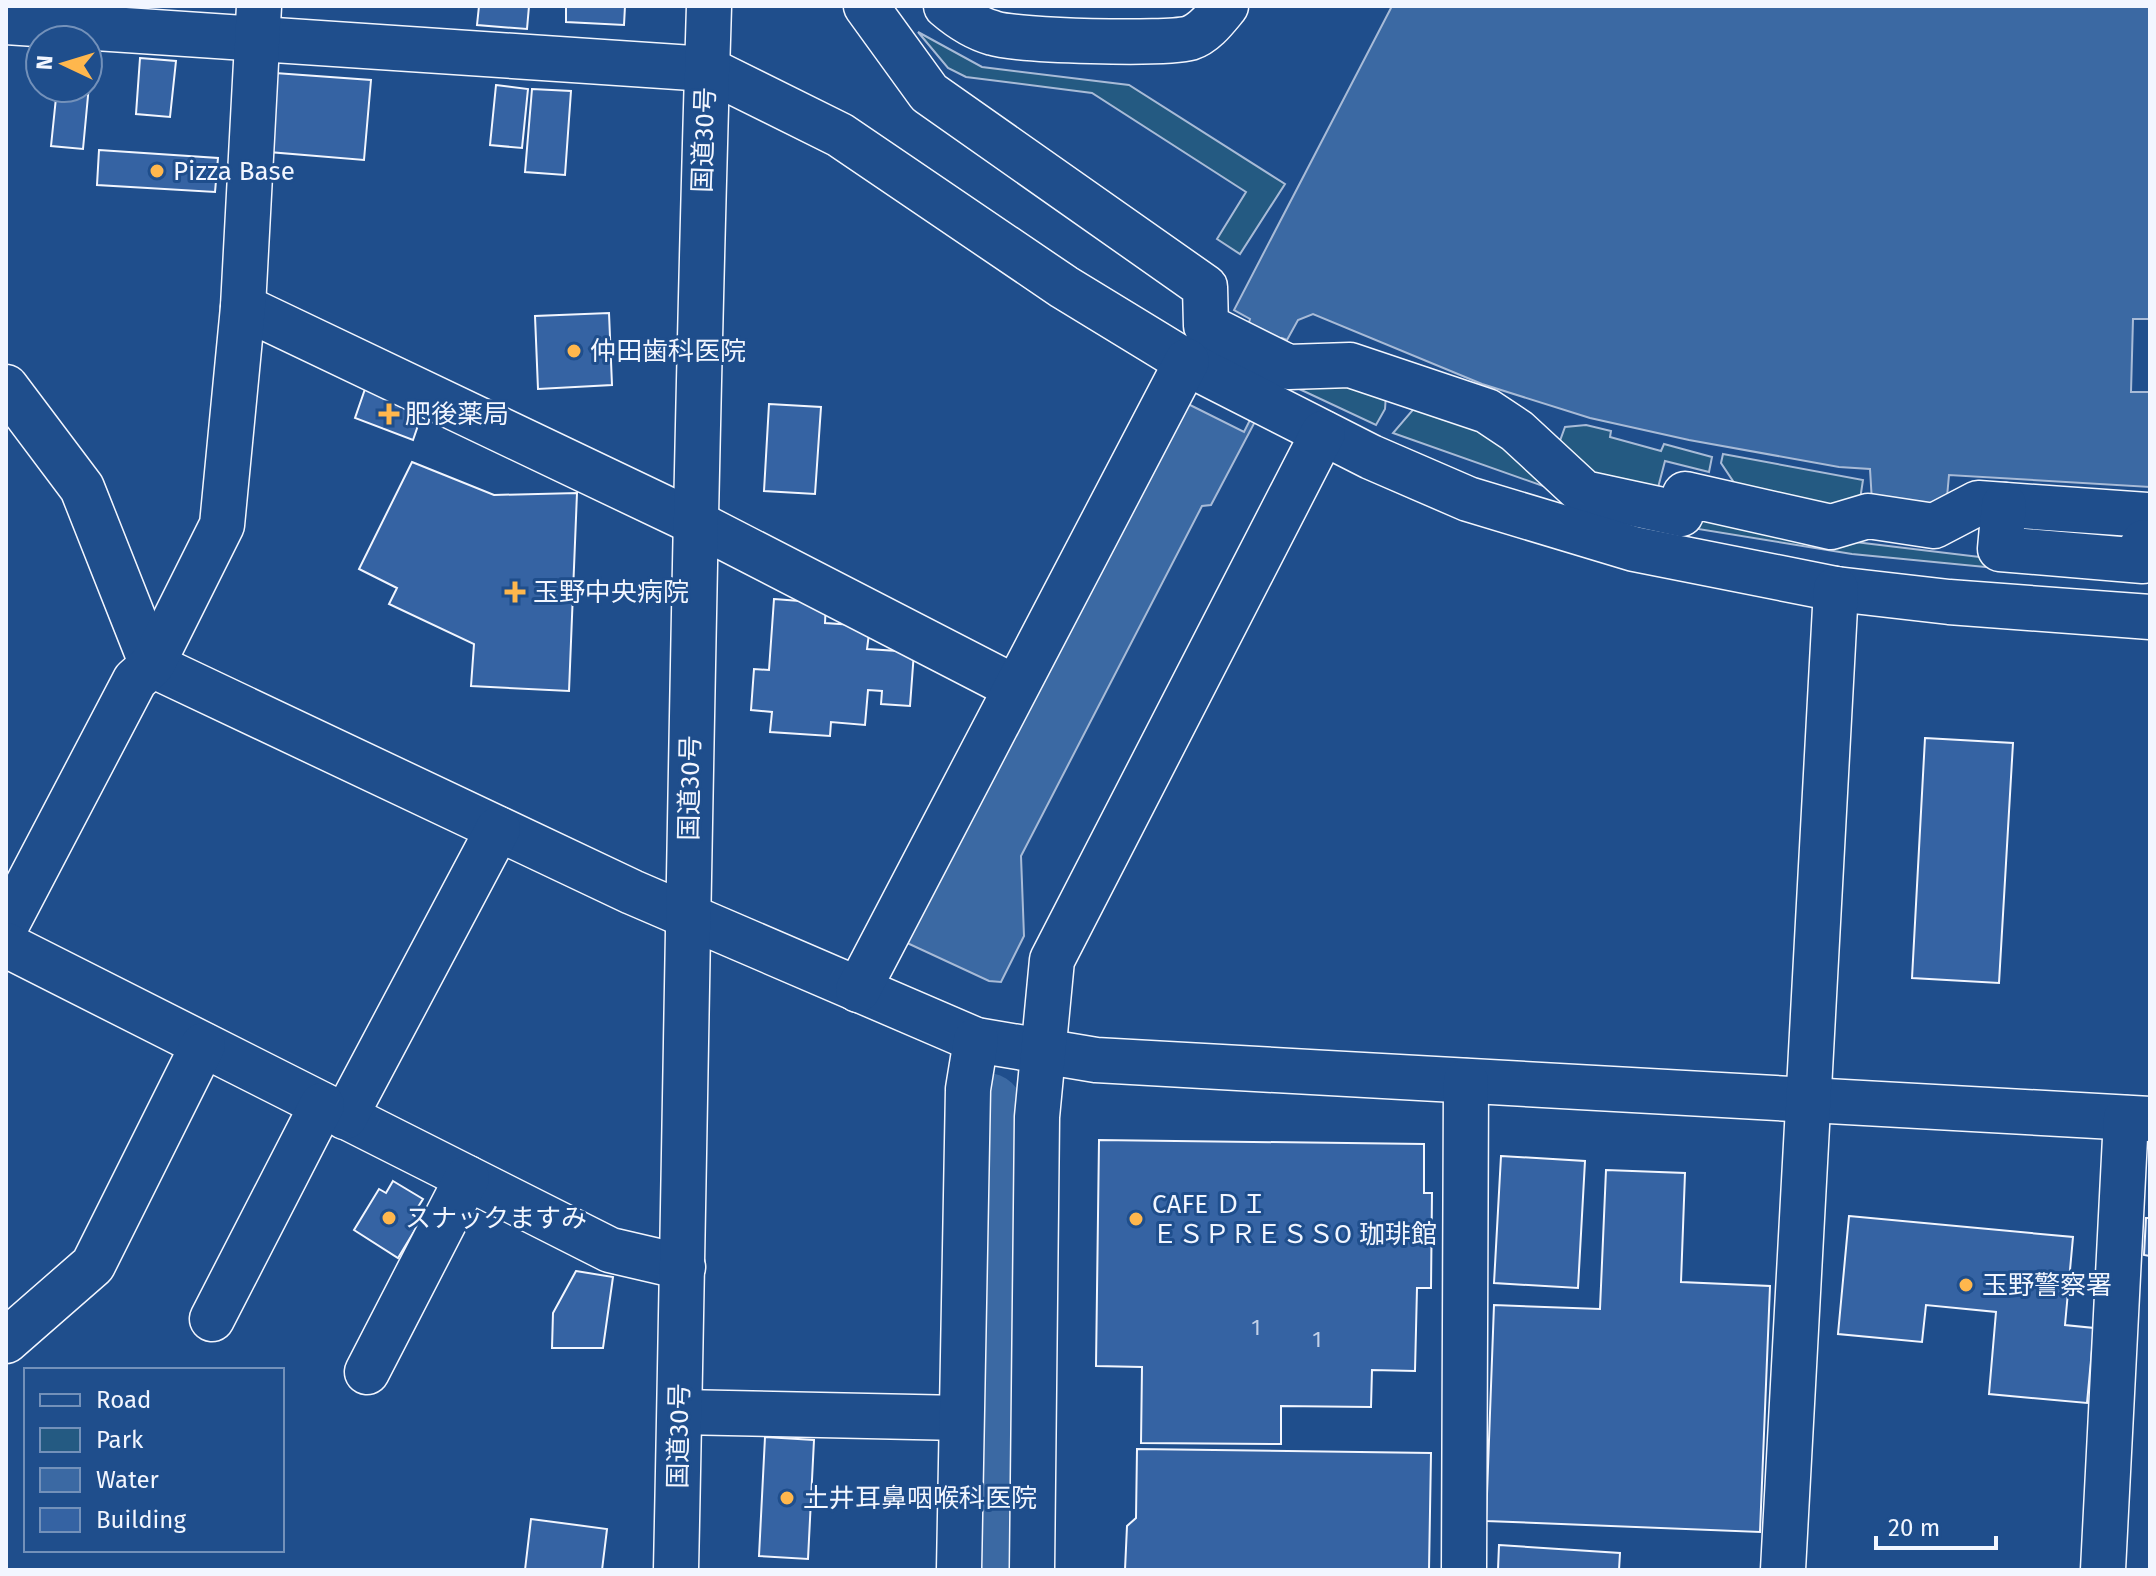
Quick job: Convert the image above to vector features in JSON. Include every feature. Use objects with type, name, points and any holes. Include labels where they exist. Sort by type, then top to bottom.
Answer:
[{"type":"main road","name":"国道30号","points":[[676,1570],[694,522],[709,6]]},
{"type":"main road","points":[[866,6],[929,93],[1205,287],[1206,326],[1288,367],[1350,365],[1487,411],[1517,431],[1584,493],[1681,514],[1685,494],[1831,527],[1868,516],[1934,526],[1978,503],[2147,515],[2147,542],[2143,561],[1948,545],[1934,526]]},
{"type":"main road","points":[[946,6],[963,20],[995,34],[1156,42],[1191,38],[1211,25],[1226,6]]},
{"type":"main road","points":[[6,22],[258,22],[707,69],[840,135],[1064,287],[1193,366],[1411,476],[1556,528],[1718,568],[1836,589],[1949,602],[2150,617]]},
{"type":"main road","points":[[258,22],[243,307],[222,525],[152,665],[135,680],[7,942],[203,1045],[610,1250],[683,1267]]},
{"type":"main road","points":[[243,307],[694,522],[1014,687]]},
{"type":"main road","points":[[858,990],[1014,687],[1171,397],[1193,366]]},
{"type":"main road","points":[[6,387],[82,488],[152,665],[689,917],[976,1040],[1041,1054],[2138,1118],[2103,1570]]},
{"type":"main road","points":[[1032,1570],[1037,1117],[1052,960],[1323,433]]},
{"type":"main road","points":[[2000,549],[2004,505]]},
{"type":"main road","points":[[1783,1570],[1836,589]]},
{"type":"main road","points":[[212,1319],[498,829]]},
{"type":"main road","points":[[959,1570],[968,1089],[976,1040]]},
{"type":"main road","points":[[6,1341],[93,1265],[203,1045]]},
{"type":"main road","points":[[1464,1570],[1466,1081]]},
{"type":"main road","points":[[367,1372],[467,1178]]},
{"type":"main road","points":[[680,1412],[961,1418]]},
{"type":"green space","points":[[918,32],[982,67],[1129,85],[1285,184],[1240,254],[1217,239],[1246,192],[1092,93],[966,77],[948,68]]},
{"type":"green space","points":[[1334,379],[1386,395],[1385,409],[1376,425],[1280,380]]},
{"type":"green space","points":[[1417,405],[1463,412],[1563,493],[1393,433]]},
{"type":"green space","points":[[1586,425],[1611,431],[1610,437],[1661,451],[1664,444],[1712,457],[1709,472],[1665,461],[1655,499],[1583,480],[1557,449],[1565,427]]},
{"type":"green space","points":[[1723,454],[1863,480],[1859,506],[1831,515],[1743,496],[1721,463]]},
{"type":"green space","points":[[1694,513],[1855,542],[1988,558],[2150,570],[2150,583],[1852,554],[1692,528]]},
{"type":"water","points":[[1392,6],[2150,6],[2150,487],[1949,475],[1946,508],[1872,502],[1870,469],[1839,467],[1689,440],[1590,418],[1482,384],[1313,314],[1298,320],[1287,340],[1282,338],[1279,344],[1248,326],[1250,319],[1234,310]]},
{"type":"water","points":[[1224,326],[1288,359],[1211,505],[1202,506],[1021,856],[1024,936],[1001,982],[989,981],[905,942]]},
{"type":"pier","points":[[2133,319],[2150,319],[2150,392],[2131,392]]},
{"type":"pier","points":[[1214,343],[1273,374],[1244,432],[1184,402]]},
{"type":"building","points":[[479,6],[529,6],[527,29],[477,25]]},
{"type":"building","points":[[566,6],[625,6],[624,25],[566,22]]},
{"type":"building","points":[[140,58],[176,61],[170,117],[136,114]]},
{"type":"building","points":[[275,73],[371,80],[364,160],[269,152]]},
{"type":"building","points":[[496,85],[528,89],[522,148],[490,145]]},
{"type":"building","points":[[532,89],[571,91],[565,175],[525,172]]},
{"type":"building","points":[[55,104],[87,104],[83,149],[51,146]]},
{"type":"building","name":"Pizza Base","points":[[99,150],[218,158],[215,192],[97,185]]},
{"type":"building","name":"仲田歯科医院","points":[[609,313],[612,385],[538,389],[535,316]]},
{"type":"building","name":"肥後薬局","points":[[365,389],[423,411],[413,440],[355,418]]},
{"type":"building","points":[[769,404],[821,407],[815,494],[764,491]]},
{"type":"building","points":[[412,462],[494,495],[577,493],[569,691],[471,686],[474,644],[389,604],[397,588],[359,569]]},
{"type":"building","points":[[774,599],[826,603],[825,623],[870,626],[867,649],[914,652],[910,706],[881,704],[882,691],[868,690],[865,725],[831,722],[830,736],[770,732],[772,712],[751,710],[754,669],[769,670]]},
{"type":"building","points":[[1925,738],[2013,743],[1999,983],[1912,978]]},
{"type":"building","points":[[1099,1140],[1424,1144],[1424,1193],[1432,1193],[1431,1288],[1417,1288],[1415,1371],[1372,1370],[1371,1407],[1281,1406],[1281,1444],[1141,1443],[1142,1367],[1096,1366]]},
{"type":"building","points":[[1501,1156],[1585,1161],[1578,1288],[1494,1283]]},
{"type":"building","points":[[1606,1170],[1685,1173],[1681,1282],[1770,1286],[1760,1532],[1486,1521],[1494,1305],[1600,1309]]},
{"type":"building","name":"スナックますみ","points":[[393,1181],[423,1199],[413,1215],[421,1220],[398,1258],[354,1230],[379,1189],[386,1193]]},
{"type":"building","points":[[1849,1216],[2073,1237],[2065,1325],[2094,1328],[2087,1403],[1989,1394],[1996,1312],[1926,1305],[1922,1342],[1838,1334]]},
{"type":"building","points":[[2146,1218],[2150,1218],[2150,1256],[2144,1255]]},
{"type":"building","points":[[576,1271],[613,1277],[603,1348],[552,1348],[553,1313]]},
{"type":"building","name":"土井耳鼻咽喉科医院","points":[[765,1437],[814,1440],[808,1559],[759,1556]]},
{"type":"building","points":[[1137,1449],[1431,1453],[1429,1570],[1125,1570],[1127,1526],[1136,1518]]},
{"type":"building","points":[[531,1519],[607,1529],[602,1570],[525,1570]]},
{"type":"building","points":[[1499,1545],[1620,1553],[1619,1570],[1498,1570]]},
{"type":"waterway","points":[[987,1109],[985,1121],[992,1146],[988,1570]]},
{"type":"place","name":"Pizza Base","points":[[157,171]]},
{"type":"place","name":"仲田歯科医院","points":[[574,351]]},
{"type":"place","name":"肥後薬局","points":[[389,414]]},
{"type":"place","name":"玉野中央病院","points":[[515,592]]},
{"type":"place","name":"スナックますみ","points":[[389,1218]]},
{"type":"place","name":"CAFE ＤＩ ＥＳＰＲＥＳＳO 珈琲館","points":[[1136,1219]]},
{"type":"place","name":"玉野警察署","points":[[1966,1285]]},
{"type":"place","name":"土井耳鼻咽喉科医院","points":[[787,1498]]}]
